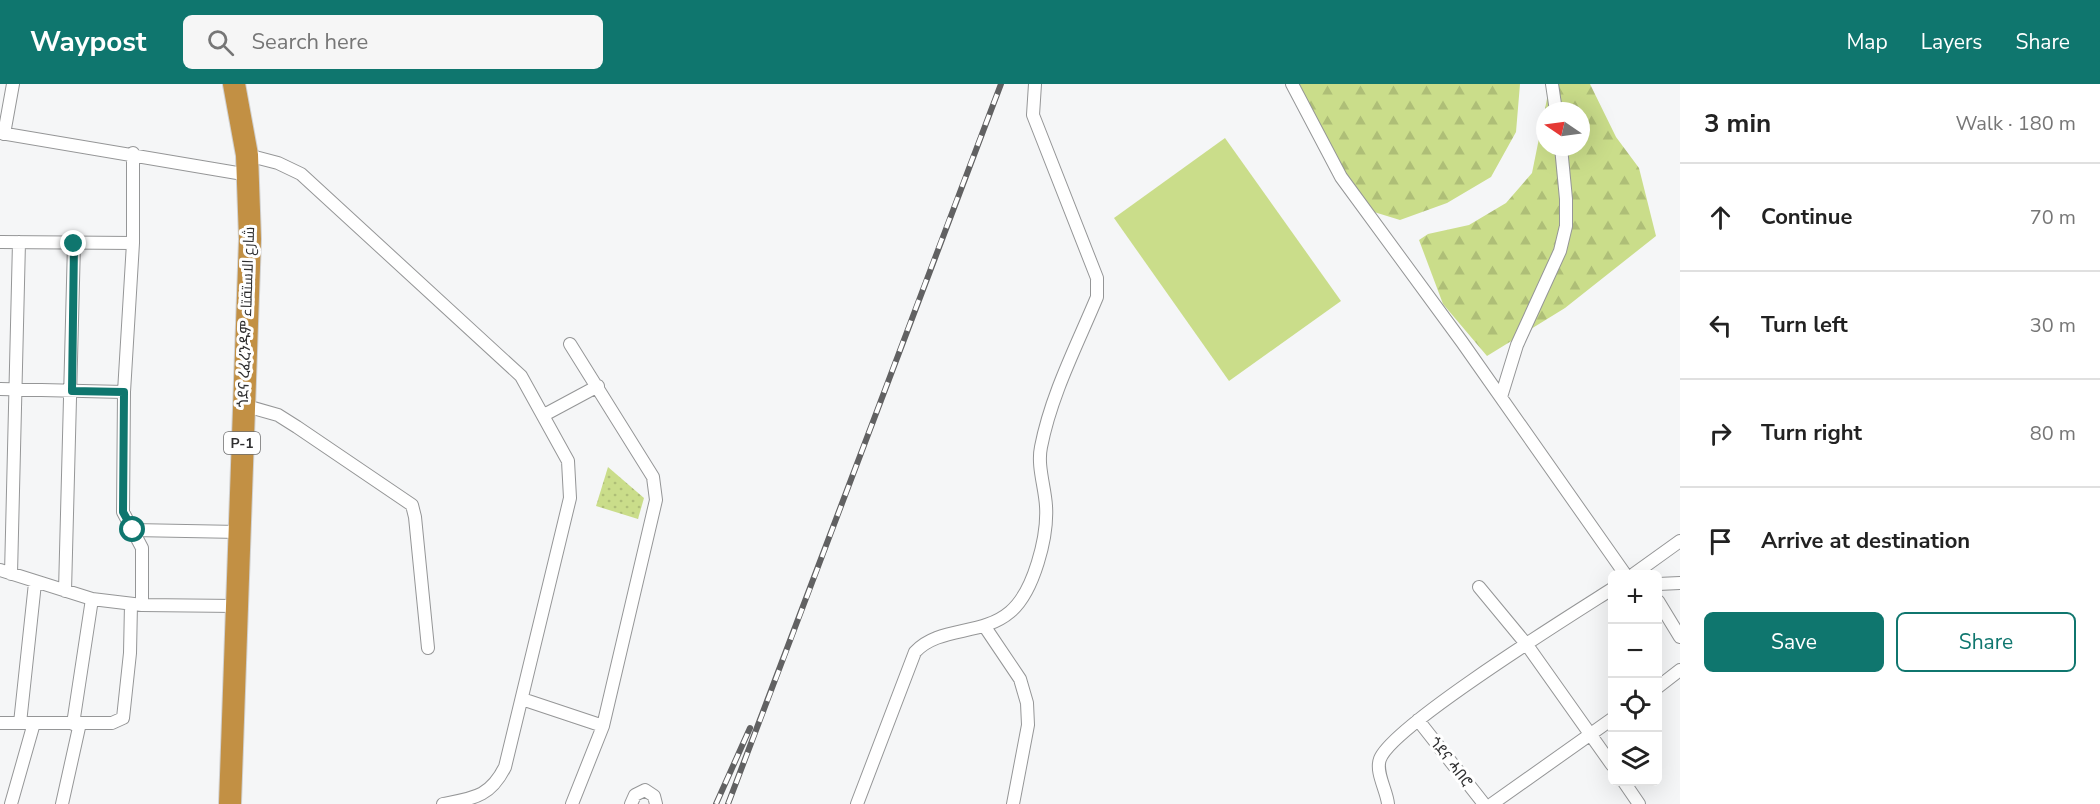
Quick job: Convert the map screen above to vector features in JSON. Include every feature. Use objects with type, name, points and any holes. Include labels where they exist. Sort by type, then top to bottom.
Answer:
[{"type":"highway","name":"ጎደና ረፈረንዱም شارع الاستقتاء","points":[[230,804],[250,239],[248,165],[234,84]]},
{"type":"street","points":[[12,84],[2,133],[133,153],[248,165],[278,163],[301,174],[521,376],[568,461],[570,498],[505,766],[496,784],[472,798],[443,804]]},
{"type":"street","points":[[857,804],[915,652],[931,640],[986,627],[1011,611],[1026,590],[1037,564],[1047,507],[1040,448],[1055,400],[1097,297],[1096,278],[1033,115],[1035,84]]},
{"type":"street","points":[[1293,84],[1341,177],[1622,570]]},
{"type":"street","points":[[1552,84],[1555,102]]},
{"type":"street","points":[[0,723],[77,724],[118,721],[125,713],[142,548],[123,512],[124,392],[133,243],[133,153]]},
{"type":"street","points":[[1500,397],[1517,345],[1550,278],[1560,251],[1566,226],[1562,156]]},
{"type":"street","points":[[0,242],[133,243]]},
{"type":"street","points":[[19,242],[15,390],[5,572],[92,599],[137,605],[236,606]]},
{"type":"street","points":[[65,591],[72,391],[74,244]]},
{"type":"street","points":[[570,344],[653,477],[656,488],[656,500],[603,726],[572,804]]},
{"type":"street","points":[[544,415],[598,386]]},
{"type":"street","points":[[0,389],[124,392]]},
{"type":"street","points":[[243,405],[278,416],[297,427],[412,505],[428,648]]},
{"type":"street","points":[[133,530],[239,532]]},
{"type":"street","points":[[1642,570],[1680,541]]},
{"type":"street","points":[[20,723],[35,583]]},
{"type":"street","points":[[1662,584],[1680,583]]},
{"type":"street","points":[[1479,587],[1527,645],[1608,759]]},
{"type":"street","points":[[1388,804],[1378,765],[1380,758],[1418,720],[1608,592]]},
{"type":"street","points":[[62,804],[77,724],[92,599]]},
{"type":"street","points":[[1662,608],[1680,637]]},
{"type":"street","points":[[986,627],[1020,679],[1027,703],[1028,725],[1013,804]]},
{"type":"street","points":[[1662,684],[1680,670]]},
{"type":"street","points":[[522,699],[603,726]]},
{"type":"street","name":"ጎደና ሓበሮ","points":[[1418,720],[1484,804]]},
{"type":"street","points":[[1492,804],[1608,722]]},
{"type":"street","points":[[11,804],[34,723]]},
{"type":"street","points":[[1627,786],[1639,804]]},
{"type":"street","points":[[631,804],[635,795],[645,790],[654,796],[656,804]]},
{"type":"green space","points":[[1296,84],[1520,84],[1516,132],[1491,177],[1447,203],[1400,220],[1374,212],[1349,186]]},
{"type":"green space","points":[[1550,84],[1590,84],[1616,137],[1639,168],[1656,236],[1565,308],[1487,356],[1443,304],[1419,240],[1428,234],[1469,225],[1506,203],[1532,173],[1536,153],[1536,156],[1590,156],[1590,102],[1546,102]]},
{"type":"green space","points":[[1225,138],[1341,301],[1229,381],[1114,218]]},
{"type":"green space","points":[[608,467],[644,498],[638,519],[596,506]]},
{"type":"railway","points":[[728,804],[1001,84]]},
{"type":"railway","points":[[716,804],[750,728]]},
{"type":"route","points":[[74,244],[72,391],[124,392],[123,512],[133,530]]}]
